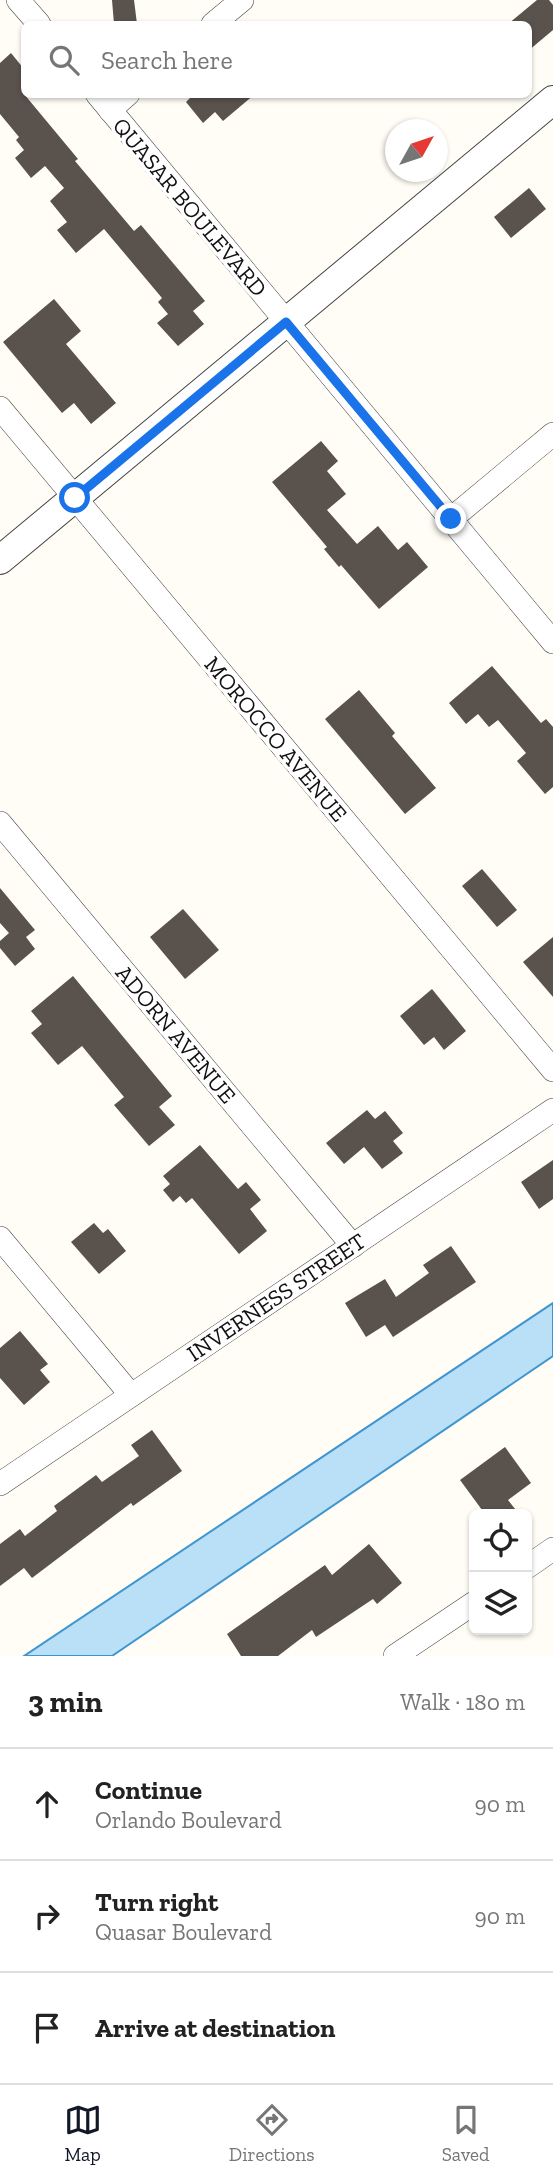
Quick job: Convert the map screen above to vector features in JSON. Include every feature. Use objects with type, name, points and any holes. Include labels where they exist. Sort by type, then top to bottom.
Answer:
[{"type":"street","points":[[18,0],[36,21]]},
{"type":"street","points":[[217,21],[242,0]]},
{"type":"street","points":[[0,560],[553,100]]},
{"type":"street","name":"QUASAR BOULEVARD","points":[[103,102],[553,642]]},
{"type":"street","name":"MOROCCO AVENUE","points":[[0,408],[553,1070]]},
{"type":"street","points":[[451,519],[553,434]]},
{"type":"street","name":"ADORN AVENUE","points":[[0,823],[353,1246]]},
{"type":"street","name":"INVERNESS STREET","points":[[0,1484],[553,1111]]},
{"type":"street","points":[[0,1238],[131,1395]]},
{"type":"street","points":[[532,1564],[553,1549]]},
{"type":"street","points":[[395,1656],[469,1605]]},
{"type":"water","points":[[553,1303],[553,1356],[112,1656],[24,1656]]},
{"type":"building","points":[[112,0],[134,0],[137,21],[114,21]]},
{"type":"building","points":[[537,0],[549,0],[553,5],[553,30],[532,48],[532,21],[512,21]]},
{"type":"building","points":[[11,53],[21,65],[21,98],[27,98],[78,159],[75,161],[134,231],[141,225],[205,301],[193,311],[204,324],[178,346],[157,323],[168,314],[158,302],[162,298],[104,229],[76,253],[57,230],[67,222],[50,201],[64,188],[45,166],[31,178],[15,158],[24,150],[16,140],[19,137],[0,114],[0,63]]},
{"type":"building","points":[[190,98],[250,98],[223,121],[215,112],[203,123],[186,102]]},
{"type":"building","points":[[529,188],[546,209],[511,238],[494,217]]},
{"type":"building","points":[[54,299],[81,331],[66,344],[116,403],[91,424],[74,403],[62,413],[3,342]]},
{"type":"building","points":[[321,441],[338,461],[327,471],[346,494],[327,510],[357,544],[378,526],[398,550],[407,542],[428,567],[379,609],[341,565],[339,567],[324,549],[327,547],[272,482]]},
{"type":"building","points":[[492,666],[541,723],[546,719],[553,727],[553,787],[545,794],[517,761],[526,753],[498,720],[489,727],[478,714],[466,724],[449,703]]},
{"type":"building","points":[[359,690],[395,733],[392,736],[436,788],[405,814],[325,719]]},
{"type":"building","points":[[482,869],[517,910],[497,927],[462,886]]},
{"type":"building","points":[[0,888],[35,930],[26,937],[35,949],[15,966],[0,948],[0,941],[9,933],[0,923]]},
{"type":"building","points":[[183,909],[219,950],[185,979],[150,937]]},
{"type":"building","points":[[553,937],[553,997],[523,962]]},
{"type":"building","points":[[73,976],[172,1096],[159,1107],[175,1125],[149,1146],[114,1105],[124,1097],[82,1046],[58,1065],[31,1033],[42,1024],[31,1011]]},
{"type":"building","points":[[432,989],[466,1031],[444,1050],[434,1037],[424,1045],[400,1016]]},
{"type":"building","points":[[367,1110],[375,1119],[385,1111],[403,1133],[393,1141],[403,1153],[382,1169],[364,1147],[344,1164],[326,1143]]},
{"type":"building","points":[[200,1145],[238,1189],[246,1182],[261,1200],[250,1209],[267,1231],[239,1254],[192,1198],[186,1203],[180,1196],[173,1202],[163,1190],[170,1184],[163,1176]]},
{"type":"building","points":[[553,1160],[553,1199],[539,1209],[521,1182]]},
{"type":"building","points":[[94,1223],[103,1233],[108,1229],[126,1251],[99,1274],[71,1242]]},
{"type":"building","points":[[451,1246],[476,1282],[393,1337],[385,1325],[366,1337],[345,1303],[385,1279],[396,1297],[429,1273],[423,1265]]},
{"type":"building","points":[[20,1331],[48,1364],[40,1370],[50,1382],[24,1405],[0,1378],[0,1348]]},
{"type":"building","points":[[152,1430],[182,1471],[133,1506],[131,1503],[32,1578],[24,1568],[0,1586],[0,1544],[20,1529],[25,1536],[57,1511],[54,1506],[96,1475],[102,1482],[139,1456],[131,1445]]},
{"type":"building","points":[[505,1447],[531,1483],[508,1500],[515,1509],[481,1509],[460,1480]]},
{"type":"building","points":[[369,1544],[402,1583],[377,1604],[373,1599],[316,1637],[312,1630],[278,1656],[241,1656],[227,1634],[325,1565],[332,1575]]},
{"type":"route","points":[[75,498],[286,322],[451,519]]}]
